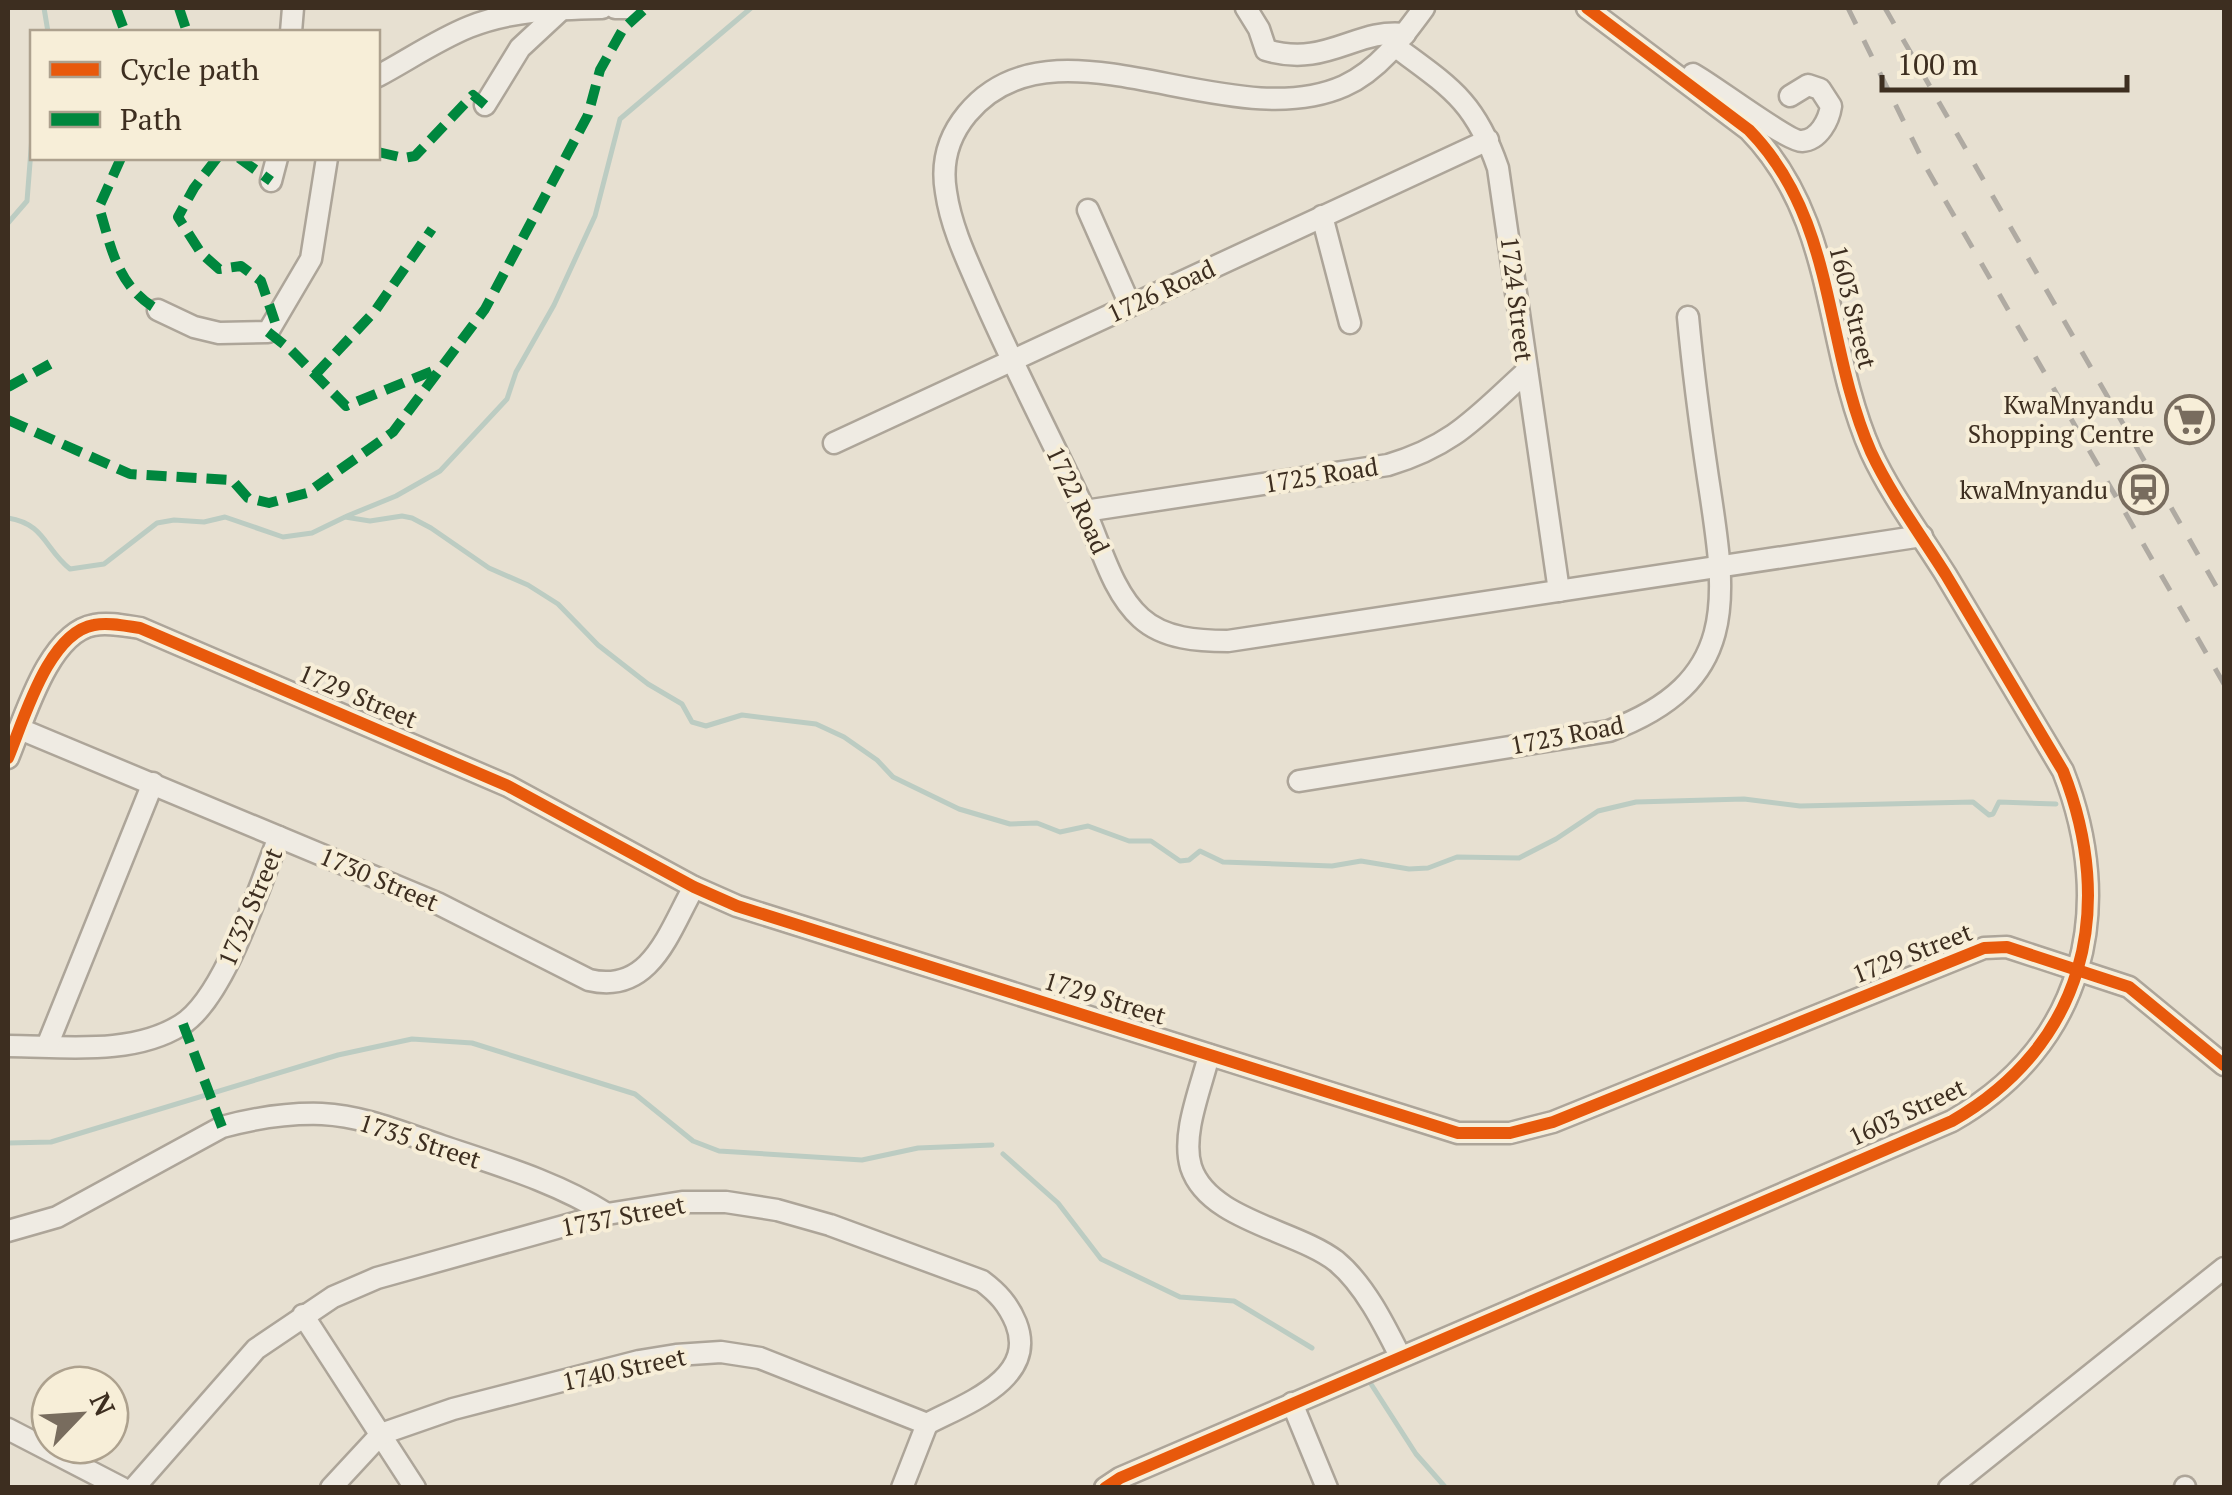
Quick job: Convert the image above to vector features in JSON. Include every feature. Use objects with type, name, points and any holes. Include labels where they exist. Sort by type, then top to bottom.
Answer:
[{"type":"street","points":[[380,75],[468,27],[520,13],[602,8]]},
{"type":"street","points":[[615,8],[629,8]]},
{"type":"street","points":[[1246,8],[1266,50],[1288,57],[1329,52],[1384,34],[1400,40]]},
{"type":"street","name":"1722 Road","points":[[1424,8],[1400,40],[1346,85],[1294,100],[1242,98],[1057,69],[1017,77],[981,99],[953,132],[944,182],[950,216],[1011,361],[1130,605],[1151,625],[1190,638],[1228,641],[1922,536]]},
{"type":"street","points":[[486,105],[520,48],[562,9]]},
{"type":"street","name":"1603 Street","points":[[1105,1488],[1400,1356],[1965,1114],[2028,1060],[2067,1002],[2078,969],[2088,925],[2088,873],[2075,802],[2063,771],[1887,482],[1862,430],[1816,252],[1788,178],[1770,151],[1748,130],[1597,11]]},
{"type":"street","name":"1724 Street","points":[[1400,40],[1454,90],[1479,121],[1498,168],[1559,591]]},
{"type":"street","points":[[1659,60],[1719,88],[1796,140],[1809,139],[1826,122],[1831,106],[1820,89],[1808,85],[1790,96]]},
{"type":"street","name":"1726 Road","points":[[834,443],[1488,140]]},
{"type":"street","points":[[271,181],[276,160]]},
{"type":"street","points":[[158,310],[194,328],[219,333],[260,334],[271,330],[311,258],[326,160]]},
{"type":"street","points":[[1088,210],[1130,305]]},
{"type":"street","points":[[1322,216],[1350,323]]},
{"type":"street","name":"1723 Road","points":[[1298,781],[1609,730],[1639,720],[1667,703],[1690,682],[1713,642],[1722,602],[1722,568],[1694,384],[1688,317]]},
{"type":"street","name":"1725 Road","points":[[1085,511],[1408,459],[1454,438],[1527,371]]},
{"type":"street","name":"1729 Street","points":[[20,729],[42,676],[71,636],[93,625],[140,628],[508,786],[737,906],[1434,1127],[1472,1134],[1510,1133],[1553,1122],[1984,948],[2007,947],[2109,978],[2138,992],[2224,1065]]},
{"type":"street","points":[[8,758],[20,729]]},
{"type":"street","name":"1730 Street","points":[[20,729],[437,903],[589,980],[605,984],[623,982],[646,967],[694,886]]},
{"type":"street","points":[[47,1046],[153,783]]},
{"type":"street","name":"1732 Street","points":[[8,1046],[95,1046],[138,1041],[183,1024],[206,999],[226,966],[279,837]]},
{"type":"street","points":[[1209,1055],[1189,1137],[1192,1170],[1220,1204],[1338,1263],[1385,1326],[1400,1356]]},
{"type":"street","name":"1735 Street","points":[[8,1231],[57,1217],[222,1127],[313,1114],[365,1120],[448,1148],[582,1198],[607,1214]]},
{"type":"street","name":"1737 Street","points":[[134,1488],[256,1349],[333,1296],[377,1278],[607,1214],[682,1202],[726,1202],[830,1225],[982,1281],[1000,1294],[1020,1332],[1014,1368],[986,1393],[927,1424]]},
{"type":"street","points":[[1948,1488],[2224,1268]]},
{"type":"street","points":[[303,1316],[415,1488]]},
{"type":"street","name":"1740 Street","points":[[332,1488],[382,1434],[453,1410],[639,1360],[721,1352],[760,1358],[927,1424]]},
{"type":"street","points":[[1292,1403],[1326,1488]]},
{"type":"street","points":[[902,1488],[927,1424]]},
{"type":"street","points":[[8,1429],[122,1488]]},
{"type":"waterway","points":[[44,8],[48,30]]},
{"type":"waterway","points":[[347,516],[396,496],[440,471],[507,399],[516,372],[554,305],[595,216],[620,119],[751,8]]},
{"type":"waterway","points":[[8,223],[27,201],[30,160]]},
{"type":"waterway","points":[[8,518],[37,531],[70,569],[104,564],[157,523],[174,520],[204,522],[225,517],[283,537],[312,533],[345,517],[370,521],[412,518],[489,568],[558,604],[598,645],[648,684],[682,704],[692,722],[706,726],[742,715],[816,724],[844,737],[877,760],[893,777],[959,809],[1010,824],[1037,823],[1060,832],[1088,826],[1129,841],[1151,841],[1180,861],[1189,860],[1200,851],[1223,862],[1332,866],[1361,861],[1409,869],[1428,868],[1457,857],[1519,858],[1598,811],[1636,802],[1744,799],[1800,806],[1973,802],[1989,815],[1999,802],[2056,804]]},
{"type":"waterway","points":[[8,1143],[51,1142],[338,1055],[412,1039],[472,1043],[635,1094],[693,1141],[719,1151],[862,1160],[918,1148],[992,1145]]},
{"type":"waterway","points":[[1003,1154],[1058,1203],[1101,1259],[1180,1297],[1234,1301],[1312,1348]]},
{"type":"waterway","points":[[1371,1384],[1416,1454],[1446,1488]]},
{"type":"railway","points":[[1848,8],[1927,169],[2224,684]]},
{"type":"railway","points":[[1885,8],[2224,600]]},
{"type":"marked path","points":[[116,8],[124,30]]},
{"type":"marked path","points":[[179,8],[186,30]]},
{"type":"marked path","points":[[8,420],[130,474],[232,480],[248,498],[269,503],[307,493],[393,432],[485,309],[588,115],[600,70],[623,29],[646,8]]},
{"type":"marked path","points":[[380,152],[404,158],[415,156],[473,95],[485,105]]},
{"type":"marked path","points":[[120,160],[99,207],[118,266],[133,290],[158,310]]},
{"type":"marked path","points":[[215,160],[178,217],[201,253],[219,269],[241,266],[261,281],[275,322]]},
{"type":"marked path","points":[[242,160],[271,181]]},
{"type":"marked path","points":[[315,375],[375,311],[432,229]]},
{"type":"marked path","points":[[268,332],[346,406],[440,368]]},
{"type":"marked path","points":[[8,387],[50,364]]},
{"type":"marked path","points":[[183,1024],[222,1127]]},
{"type":"cycle path","points":[[1105,1488],[1120,1478],[1952,1121],[1997,1090],[2033,1054],[2060,1013],[2078,969],[2087,922],[2087,873],[2079,823],[2063,771],[1871,452],[1844,368],[1814,243],[1798,203],[1778,165],[1749,130],[1587,8]]},
{"type":"cycle path","points":[[8,758],[40,680],[63,644],[78,631],[94,625],[140,628],[508,786],[694,887],[737,906],[1458,1133],[1510,1133],[1553,1122],[1984,948],[2007,947],[2129,987],[2224,1065]]},
{"type":"place","name":"KwaMnyandu Shopping Centre","points":[[2189,419]]},
{"type":"place","name":"kwaMnyandu","points":[[2143,490]]}]
